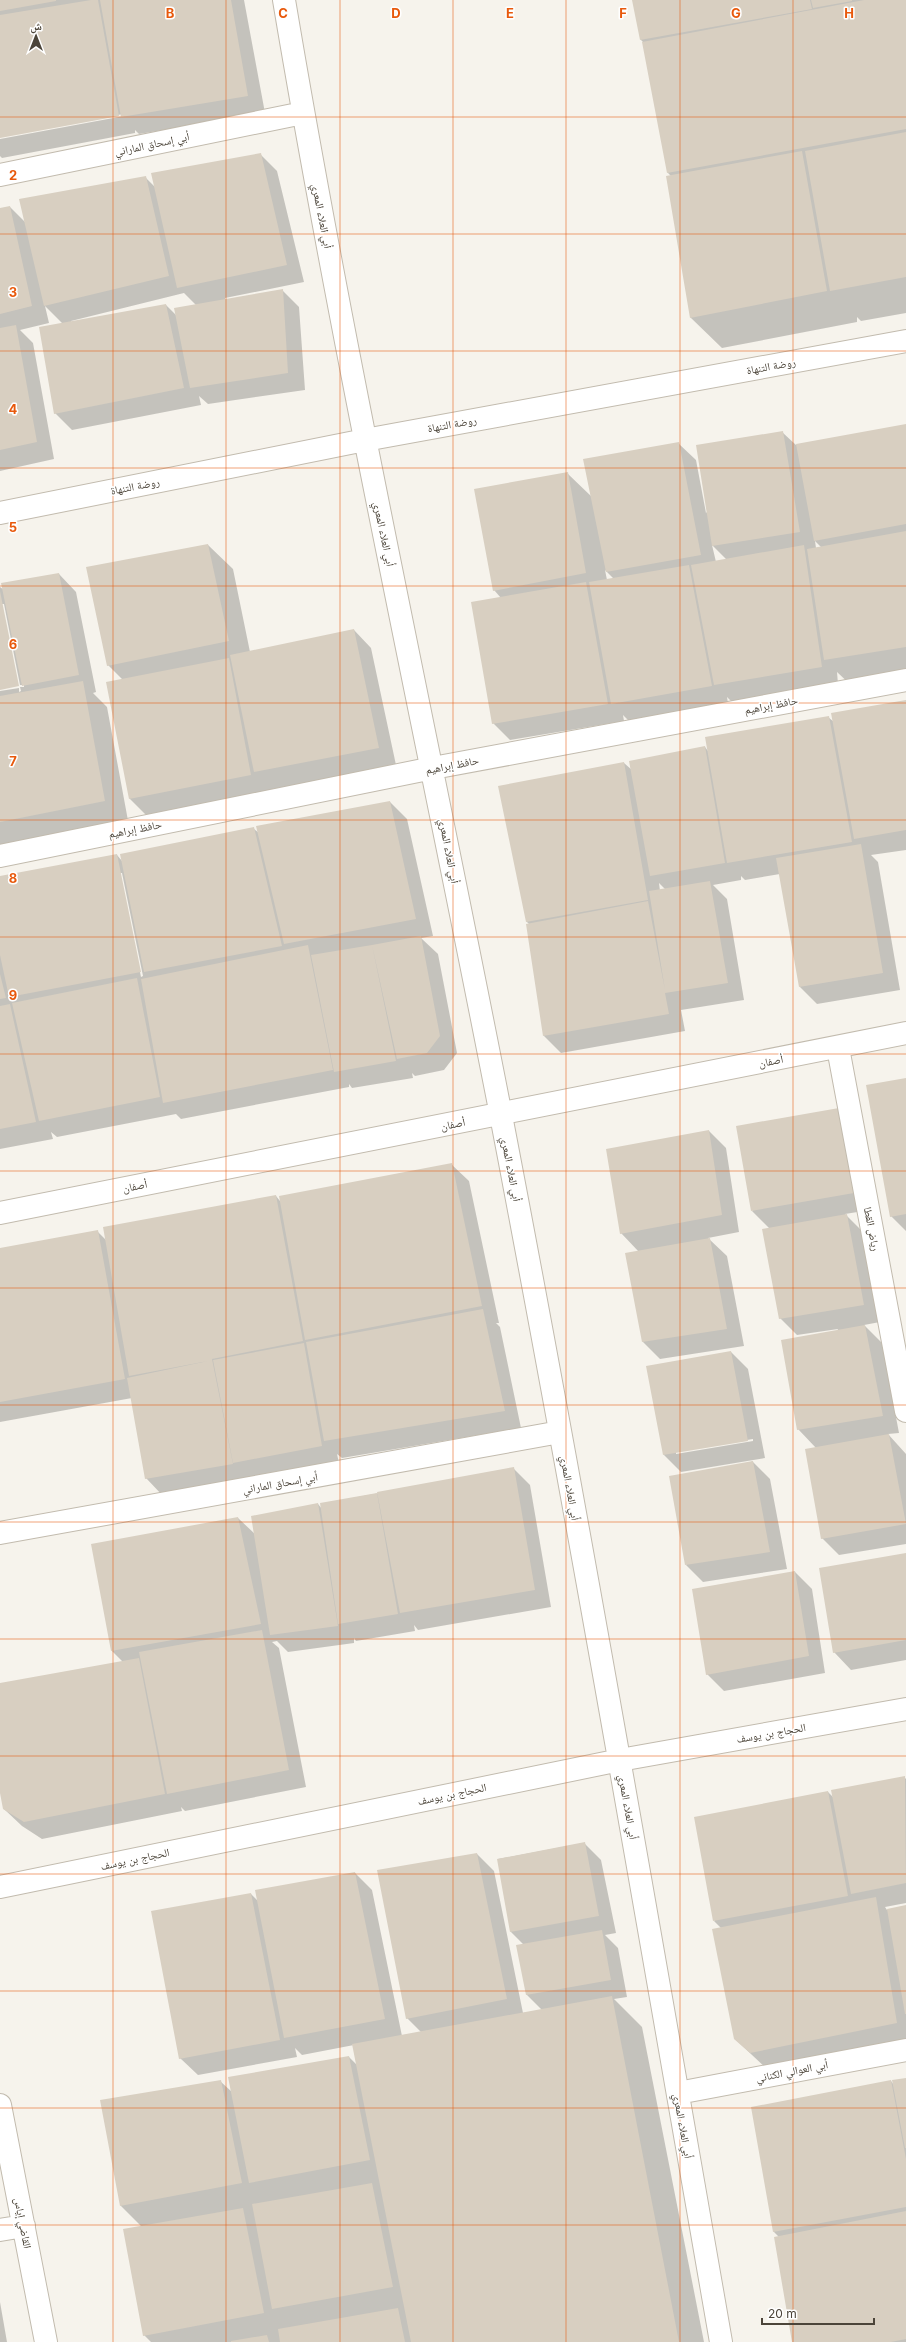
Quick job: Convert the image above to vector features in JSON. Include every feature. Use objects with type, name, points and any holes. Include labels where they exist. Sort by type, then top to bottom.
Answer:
[{"type":"street","name":"أبي العلاء المعري","points":[[284,0],[303,113],[365,440],[433,768],[501,1115],[620,1760],[721,2342]]},
{"type":"street","name":"أبي إسحاق الماراني","points":[[0,175],[303,113]]},
{"type":"street","name":"روضة التنهاة","points":[[0,513],[365,440],[906,341]]},
{"type":"street","name":"حافظ إبراهيم","points":[[0,856],[433,768],[906,680]]},
{"type":"street","name":"أصفان","points":[[0,1213],[501,1115],[838,1048],[906,1033]]},
{"type":"street","name":"رياض القطا","points":[[838,1048],[906,1411]]},
{"type":"street","name":"أبي إسحاق الماراني","points":[[0,1533],[560,1432]]},
{"type":"street","name":"الحجاج بن يوسف","points":[[0,1887],[620,1760],[906,1709]]},
{"type":"street","name":"أبي العوالي الكناني","points":[[678,2093],[906,2050]]},
{"type":"street","name":"القاضي إياس","points":[[0,2105],[46,2342]]},
{"type":"street","points":[[0,2230],[24,2226]]},
{"type":"building","points":[[0,0],[56,0],[56,1],[0,11]]},
{"type":"building","points":[[98,0],[119,116],[0,138],[0,15]]},
{"type":"building","points":[[100,0],[231,0],[248,96],[121,117]]},
{"type":"building","points":[[632,0],[810,0],[812,9],[640,40]]},
{"type":"building","points":[[811,0],[852,0],[852,1],[813,8]]},
{"type":"building","points":[[864,0],[906,0],[906,129],[667,173],[642,42]]},
{"type":"building","points":[[906,132],[906,277],[830,291],[805,151]]},
{"type":"building","points":[[802,151],[827,291],[690,318],[666,176]]},
{"type":"building","points":[[261,153],[287,265],[177,288],[151,173]]},
{"type":"building","points":[[146,176],[169,276],[44,306],[19,199]]},
{"type":"building","points":[[10,206],[32,306],[0,314],[0,208]]},
{"type":"building","points":[[283,289],[288,373],[190,388],[174,308]]},
{"type":"building","points":[[166,304],[184,388],[54,414],[39,327]]},
{"type":"building","points":[[16,325],[37,442],[0,450],[0,328]]},
{"type":"building","points":[[906,424],[906,524],[814,541],[796,444]]},
{"type":"building","points":[[783,431],[800,532],[712,546],[696,445]]},
{"type":"building","points":[[679,442],[701,555],[606,572],[583,459]]},
{"type":"building","points":[[568,472],[586,573],[493,591],[474,489]]},
{"type":"building","points":[[906,531],[906,647],[824,660],[807,549]]},
{"type":"building","points":[[208,544],[229,641],[107,666],[86,567]]},
{"type":"building","points":[[804,545],[822,667],[714,685],[691,565]]},
{"type":"building","points":[[689,565],[712,686],[611,704],[589,582]]},
{"type":"building","points":[[59,573],[79,675],[22,686],[1,583]]},
{"type":"building","points":[[586,582],[608,704],[492,724],[471,602]]},
{"type":"building","points":[[0,591],[19,686],[0,690]]},
{"type":"building","points":[[354,629],[379,748],[254,772],[230,655]]},
{"type":"building","points":[[229,658],[251,775],[129,799],[106,682]]},
{"type":"building","points":[[83,681],[105,801],[0,822],[0,696]]},
{"type":"building","points":[[906,700],[906,830],[854,839],[831,713]]},
{"type":"building","points":[[829,716],[852,842],[727,863],[705,737]]},
{"type":"building","points":[[705,746],[725,863],[650,876],[629,761]]},
{"type":"building","points":[[624,762],[648,900],[526,922],[498,786]]},
{"type":"building","points":[[390,801],[416,919],[284,944],[256,826]]},
{"type":"building","points":[[254,827],[282,946],[144,972],[120,854]]},
{"type":"building","points":[[861,844],[883,973],[799,987],[776,858]]},
{"type":"building","points":[[117,854],[141,972],[9,997],[0,955],[0,876]]},
{"type":"building","points":[[710,881],[728,983],[665,993],[669,1014],[543,1036],[526,924],[648,901],[665,990],[649,891]]},
{"type":"building","points":[[421,936],[440,1036],[427,1053],[397,1059],[372,945]]},
{"type":"building","points":[[308,945],[333,1070],[163,1103],[141,979]]},
{"type":"building","points":[[372,945],[396,1061],[334,1072],[311,955]]},
{"type":"building","points":[[0,974],[6,998],[0,999]]},
{"type":"building","points":[[137,978],[160,1097],[39,1121],[12,1003]]},
{"type":"building","points":[[10,1004],[36,1122],[0,1129],[0,1006]]},
{"type":"building","points":[[906,1078],[906,1214],[890,1217],[866,1085]]},
{"type":"building","points":[[839,1108],[854,1193],[751,1211],[736,1126]]},
{"type":"building","points":[[709,1130],[722,1215],[620,1234],[606,1149]]},
{"type":"building","points":[[452,1163],[482,1306],[305,1340],[279,1196]]},
{"type":"building","points":[[276,1195],[303,1341],[212,1359],[233,1464],[145,1479],[127,1378],[208,1361],[129,1376],[103,1227]]},
{"type":"building","points":[[847,1214],[864,1305],[779,1319],[762,1229]]},
{"type":"building","points":[[98,1230],[125,1379],[0,1402],[0,1248]]},
{"type":"building","points":[[710,1238],[727,1329],[642,1342],[625,1253]]},
{"type":"building","points":[[483,1309],[505,1411],[324,1441],[306,1342]]},
{"type":"building","points":[[865,1325],[883,1416],[797,1430],[781,1340]]},
{"type":"building","points":[[304,1343],[322,1446],[233,1463],[213,1360]]},
{"type":"building","points":[[731,1351],[748,1441],[663,1455],[646,1366]]},
{"type":"building","points":[[889,1434],[906,1524],[821,1539],[805,1449]]},
{"type":"building","points":[[753,1461],[770,1552],[685,1565],[669,1476]]},
{"type":"building","points":[[514,1467],[535,1590],[400,1613],[377,1492]]},
{"type":"building","points":[[377,1493],[398,1614],[338,1624],[320,1503]]},
{"type":"building","points":[[318,1503],[338,1626],[270,1635],[251,1516]]},
{"type":"building","points":[[238,1517],[261,1624],[111,1651],[91,1544]]},
{"type":"building","points":[[906,1553],[906,1640],[833,1653],[819,1568]]},
{"type":"building","points":[[795,1571],[809,1656],[706,1675],[692,1589]]},
{"type":"building","points":[[262,1630],[289,1770],[167,1794],[139,1652]]},
{"type":"building","points":[[139,1658],[165,1794],[24,1822],[3,1809],[0,1793],[0,1683]]},
{"type":"building","points":[[905,1776],[906,1883],[851,1894],[831,1790]]},
{"type":"building","points":[[828,1791],[848,1896],[713,1921],[694,1817]]},
{"type":"building","points":[[585,1842],[599,1916],[510,1932],[497,1859]]},
{"type":"building","points":[[477,1853],[507,1999],[406,2019],[377,1870]]},
{"type":"building","points":[[355,1872],[385,2019],[284,2038],[255,1890]]},
{"type":"building","points":[[251,1893],[280,2040],[179,2059],[151,1911]]},
{"type":"building","points":[[876,1897],[897,2023],[750,2053],[734,2039],[712,1929]]},
{"type":"building","points":[[906,1905],[906,2014],[905,2014],[887,1909]]},
{"type":"building","points":[[602,1930],[611,1980],[526,1995],[516,1945]]},
{"type":"building","points":[[612,1996],[679,2342],[411,2342],[352,2044]]},
{"type":"building","points":[[349,2056],[370,2160],[249,2183],[228,2077]]},
{"type":"building","points":[[906,2078],[906,2148],[905,2148],[892,2080]]},
{"type":"building","points":[[221,2080],[242,2183],[120,2206],[100,2100]]},
{"type":"building","points":[[891,2080],[906,2159],[906,2207],[773,2232],[751,2107]]},
{"type":"building","points":[[372,2183],[393,2287],[272,2309],[252,2204]]},
{"type":"building","points":[[243,2208],[264,2313],[143,2336],[123,2229]]},
{"type":"building","points":[[906,2211],[906,2339],[891,2342],[792,2342],[774,2237]]},
{"type":"building","points":[[398,2308],[405,2342],[280,2342],[278,2329]]},
{"type":"building","points":[[267,2335],[269,2342],[231,2342],[231,2341]]}]
